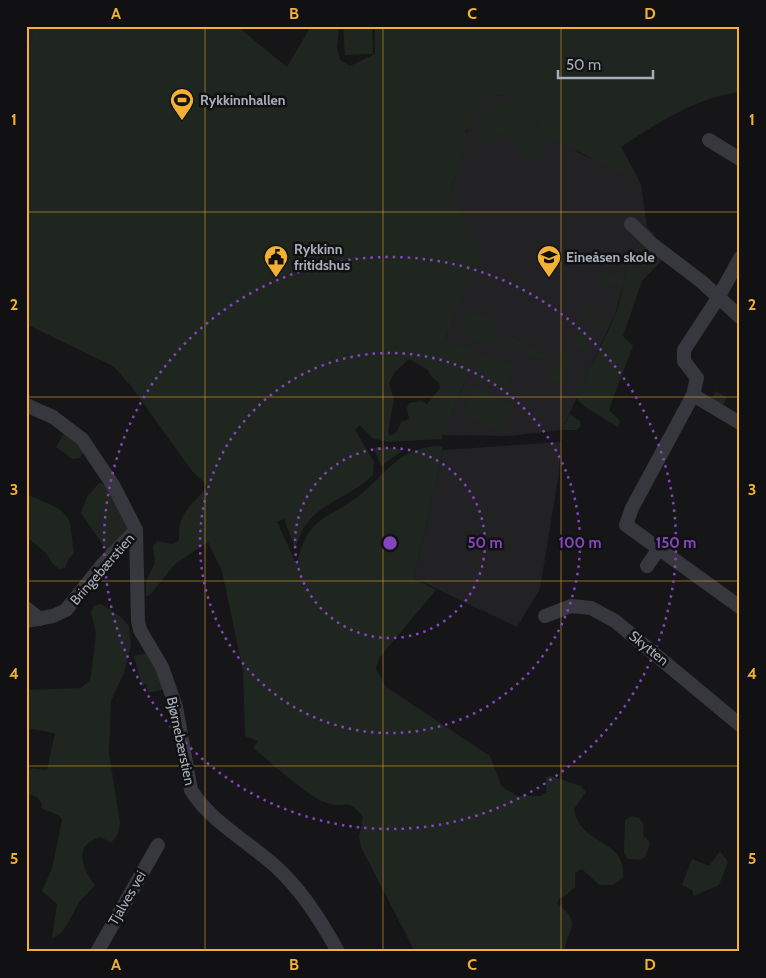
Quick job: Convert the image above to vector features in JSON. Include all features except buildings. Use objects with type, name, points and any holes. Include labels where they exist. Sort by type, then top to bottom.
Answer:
[{"type":"street","points":[[709,140],[740,159]]},
{"type":"street","points":[[631,224],[740,317]]},
{"type":"street","points":[[740,258],[718,298],[684,350],[684,361],[697,378],[694,395],[632,508],[626,525],[658,550],[740,607]]},
{"type":"street","points":[[694,395],[740,423]]},
{"type":"street","name":"Bjørnebærstien","points":[[26,405],[52,417],[82,439],[113,485],[136,530],[138,621],[140,630],[162,667],[176,707],[191,790],[197,800],[213,815],[273,864],[297,887],[326,929],[338,952]]},
{"type":"street","name":"Bringebærstien","points":[[26,608],[33,620],[66,610],[103,564],[136,530]]},
{"type":"street","points":[[647,566],[658,550]]},
{"type":"street","name":"Skytten","points":[[544,616],[571,606],[591,608],[622,627],[740,725]]},
{"type":"street","name":"Tjalves vei","points":[[97,952],[158,845]]},
{"type":"shaded area","points":[[26,26],[33,26],[33,36],[26,51]]},
{"type":"shaded area","points":[[33,26],[237,26],[287,67],[311,26],[339,26],[337,47],[340,60],[350,66],[375,54],[375,26],[740,26],[740,92],[708,99],[663,121],[621,147],[641,184],[552,138],[506,96],[495,95],[472,118],[472,125],[466,131],[468,135],[464,140],[469,144],[450,187],[481,249],[482,256],[445,339],[477,353],[441,439],[387,442],[372,438],[360,425],[355,430],[374,462],[373,475],[357,488],[329,504],[313,516],[303,529],[295,548],[284,519],[277,522],[296,563],[304,542],[315,525],[356,498],[403,456],[427,447],[442,446],[443,450],[414,578],[436,590],[379,658],[376,669],[386,687],[490,756],[502,787],[518,796],[541,796],[546,792],[546,777],[551,776],[581,786],[586,792],[574,809],[578,821],[585,830],[618,855],[622,865],[623,878],[613,885],[599,885],[582,869],[575,873],[575,887],[560,898],[557,903],[570,917],[572,922],[565,952],[415,952],[361,847],[359,837],[363,817],[351,805],[330,804],[312,795],[253,748],[258,741],[245,736],[243,671],[222,571],[208,542],[175,564],[150,595],[146,596],[146,581],[155,563],[153,546],[158,541],[172,544],[179,540],[180,524],[184,513],[208,486],[192,471],[131,386],[113,366],[26,324],[26,51],[33,36]],"holes":[[[409,359],[428,370],[430,375],[439,383],[440,388],[427,404],[422,401],[409,403],[407,408],[409,419],[401,422],[397,432],[390,436],[388,432],[394,400],[389,383],[395,372]]]},
{"type":"shaded area","points":[[343,26],[372,26],[373,54],[345,55]]},
{"type":"shaded area","name":"Eineåsen skole","points":[[495,95],[506,96],[579,153],[611,167],[641,184],[647,227],[654,234],[629,263],[616,312],[562,430],[507,436],[442,435],[465,382],[439,336],[445,339],[482,252],[450,187],[468,145],[464,140],[472,118]]},
{"type":"shaded area","points":[[502,100],[518,115],[520,113],[550,143],[531,163],[501,133],[489,145],[474,129]]},
{"type":"shaded area","points":[[644,243],[662,260],[642,281],[623,336],[633,346],[609,410],[620,421],[618,427],[585,407],[576,398],[616,313],[628,266],[632,257]]},
{"type":"shaded area","points":[[605,274],[621,280],[620,287],[606,282],[602,291],[599,290]]},
{"type":"shaded area","points":[[593,301],[596,303],[589,312],[607,324],[602,332],[581,318]]},
{"type":"shaded area","points":[[473,312],[498,322],[486,345],[461,335]]},
{"type":"shaded area","points":[[578,328],[593,337],[585,351],[570,343]]},
{"type":"shaded area","points":[[504,332],[545,356],[543,360],[521,352],[522,348],[510,342],[507,346],[502,343],[500,338]]},
{"type":"shaded area","points":[[561,351],[574,356],[560,384],[548,379]]},
{"type":"shaded area","points":[[484,354],[516,368],[505,393],[473,379]]},
{"type":"shaded area","points":[[473,386],[515,405],[503,433],[461,414]]},
{"type":"shaded area","points":[[716,391],[727,398],[722,407],[710,401]]},
{"type":"shaded area","points":[[570,414],[580,421],[581,426],[576,430],[562,430]]},
{"type":"shaded area","points":[[66,430],[85,450],[80,458],[72,459],[56,447]]},
{"type":"shaded area","points":[[561,442],[559,473],[540,589],[517,627],[414,578],[443,450]]},
{"type":"shaded area","points":[[376,447],[403,450],[381,466],[374,449]]},
{"type":"shaded area","points":[[99,483],[108,485],[129,531],[107,551],[81,513],[87,497]]},
{"type":"shaded area","points":[[26,493],[56,507],[62,511],[69,521],[74,553],[69,558],[65,568],[59,569],[52,563],[47,554],[26,536]]},
{"type":"shaded area","points":[[101,604],[120,616],[129,626],[131,645],[124,673],[111,701],[109,753],[120,823],[118,834],[111,843],[101,837],[92,840],[86,845],[82,857],[83,864],[95,885],[81,900],[62,932],[52,938],[57,904],[42,891],[52,868],[62,820],[60,816],[41,808],[42,803],[37,797],[26,793],[26,780],[30,768],[47,770],[55,733],[26,728],[26,690],[81,688],[90,680],[96,634],[91,612],[94,606]]},
{"type":"shaded area","points":[[146,653],[166,689],[148,693],[146,684],[142,685],[134,656]]},
{"type":"shaded area","points":[[632,816],[639,818],[644,825],[643,835],[650,843],[645,857],[640,860],[628,859],[624,853],[625,820]]},
{"type":"shaded area","points":[[720,851],[728,862],[719,885],[694,896],[692,890],[682,885],[692,859],[709,866]]},
{"type":"place","name":"Rykkinnhallen","points":[[182,121]]},
{"type":"place","name":"Rykkinn fritidshus","points":[[276,278]]},
{"type":"place","name":"Eineåsen skole","points":[[549,278]]}]
